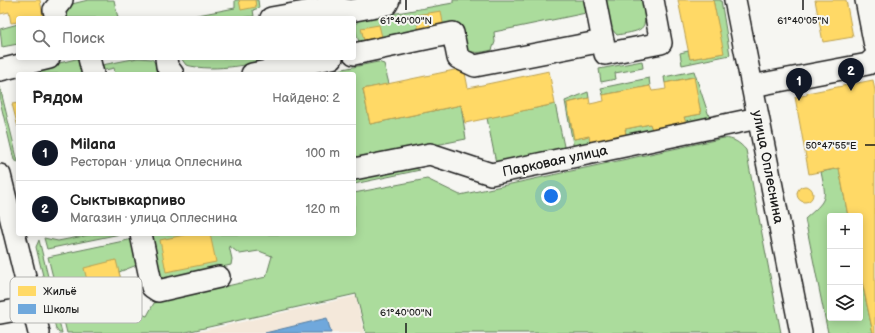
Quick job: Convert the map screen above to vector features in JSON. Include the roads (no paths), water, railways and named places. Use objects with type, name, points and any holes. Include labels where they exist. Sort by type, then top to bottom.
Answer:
[{"type":"street","points":[[56,16],[54,10],[62,0]]},
{"type":"street","points":[[282,16],[333,7],[350,11],[387,4],[389,0]]},
{"type":"street","points":[[595,0],[606,54],[661,43],[652,0]]},
{"type":"street","name":"улица Оплеснина","points":[[735,0],[802,333]]},
{"type":"street","points":[[752,86],[874,47],[866,0]]},
{"type":"street","points":[[356,54],[453,34],[458,58],[475,66],[603,41]]},
{"type":"street","points":[[0,70],[41,60]]},
{"type":"street","points":[[90,60],[92,72]]},
{"type":"street","points":[[166,60],[167,66],[172,72]]},
{"type":"street","points":[[262,72],[322,60]]},
{"type":"street","name":"Парковая улица","points":[[356,169],[430,154],[491,174],[758,118]]},
{"type":"street","points":[[0,175],[16,217]]},
{"type":"street","points":[[23,236],[29,277]]},
{"type":"street","points":[[141,236],[152,287],[155,290],[158,291],[219,277]]},
{"type":"street","points":[[0,314],[10,312]]},
{"type":"street","points":[[37,323],[39,333]]},
{"type":"place","name":"Сыктывкарпиво","points":[[851,91]]},
{"type":"place","name":"Milana","points":[[799,101]]}]
